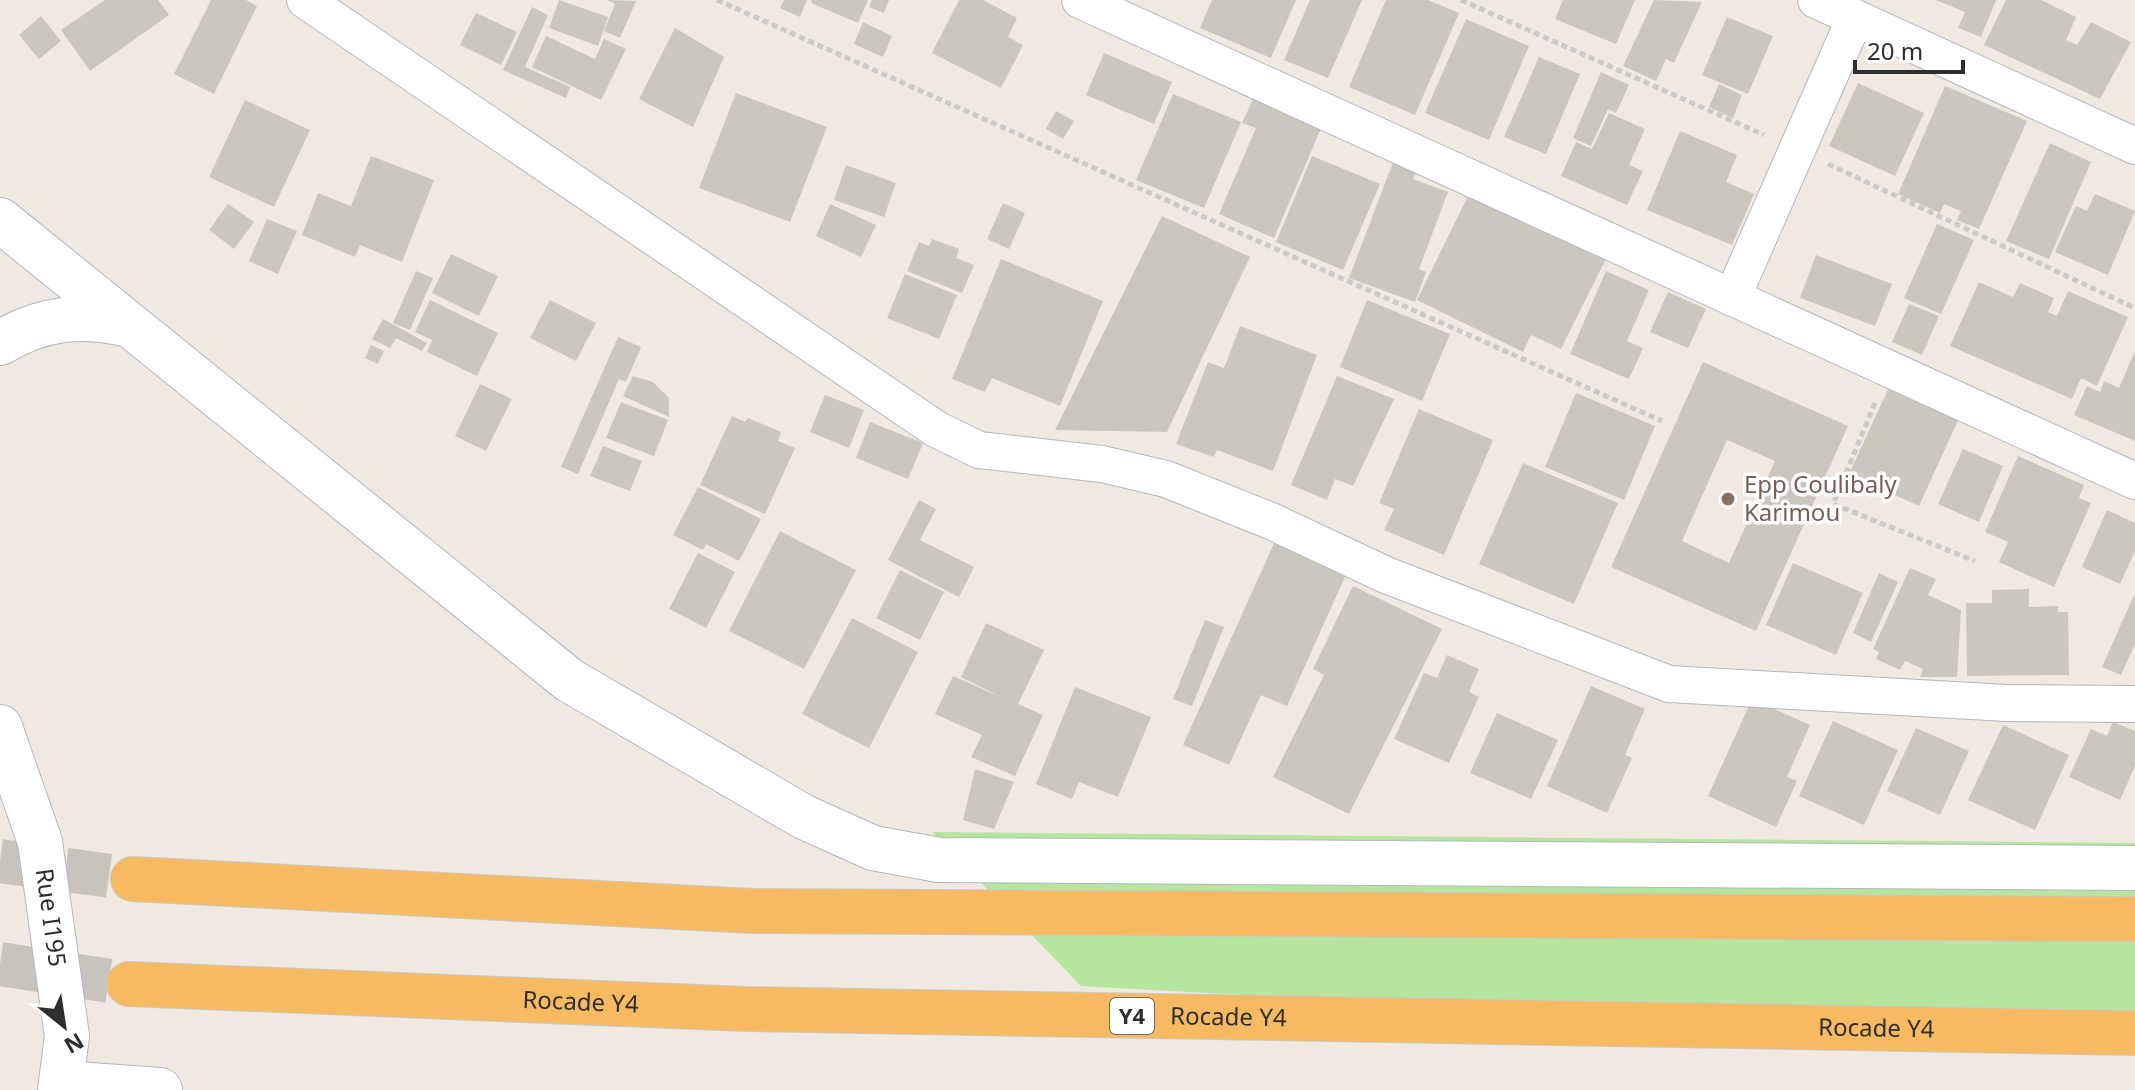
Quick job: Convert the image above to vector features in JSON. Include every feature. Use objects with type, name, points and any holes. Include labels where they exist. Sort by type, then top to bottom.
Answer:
[{"type":"highway","points":[[133,879],[753,911],[2135,919]]},
{"type":"highway","name":"Rocade Y4","points":[[129,984],[746,1009],[2135,1033]]},
{"type":"street","points":[[305,0],[936,429],[979,450],[1102,464],[1166,479],[1271,521],[1386,575],[1669,684],[2007,703],[2135,704]]},
{"type":"street","points":[[1080,0],[2135,481]]},
{"type":"street","points":[[1816,0],[2135,146]]},
{"type":"street","points":[[1732,298],[1855,18]]},
{"type":"street","points":[[0,220],[569,680],[804,817],[873,848],[939,860],[2135,868]]},
{"type":"street","points":[[0,343],[39,324],[92,317],[129,325]]},
{"type":"street","points":[[0,727],[40,842]]},
{"type":"street","name":"Rue I195","points":[[0,813],[40,842],[67,1036],[61,1086]]},
{"type":"street","points":[[61,1086],[160,1090]]},
{"type":"path","points":[[717,0],[1662,421]]},
{"type":"path","points":[[1889,369],[1833,504],[1975,561]]},
{"type":"green space","points":[[932,832],[2135,843],[2135,1044],[1081,986]]},
{"type":"building","points":[[105,0],[158,0],[169,15],[90,71],[61,30]]},
{"type":"building","points":[[211,0],[246,0],[257,6],[214,94],[174,74]]},
{"type":"building","points":[[559,0],[608,17],[598,46],[549,28]]},
{"type":"building","points":[[607,0],[636,1],[620,38],[604,31],[615,4]]},
{"type":"building","points":[[784,0],[807,0],[800,17],[780,8]]},
{"type":"building","points":[[812,0],[868,0],[858,23],[811,3]]},
{"type":"building","points":[[872,0],[889,0],[884,13],[869,7]]},
{"type":"building","points":[[959,0],[983,0],[1017,18],[1008,37],[1023,45],[1001,88],[932,53]]},
{"type":"building","points":[[1212,0],[1296,0],[1271,58],[1200,28]]},
{"type":"building","points":[[1310,0],[1362,0],[1328,78],[1284,60]]},
{"type":"building","points":[[1386,0],[1428,0],[1459,13],[1415,115],[1349,87]]},
{"type":"building","points":[[1563,0],[1635,0],[1616,44],[1555,19]]},
{"type":"building","points":[[1654,0],[1702,2],[1674,63],[1666,59],[1656,81],[1623,66]]},
{"type":"building","points":[[1936,0],[1996,0],[1981,37],[1958,28],[1965,12]]},
{"type":"building","points":[[2006,0],[2041,0],[2076,17],[2066,40],[2077,45],[2091,22],[2131,42],[2100,99],[1984,45]]},
{"type":"building","points":[[532,7],[548,15],[525,67],[570,87],[566,98],[503,70]]},
{"type":"building","points":[[476,13],[517,32],[501,65],[460,45]]},
{"type":"building","points":[[41,16],[61,41],[39,59],[19,35]]},
{"type":"building","points":[[1727,17],[1773,36],[1748,94],[1702,75]]},
{"type":"building","points":[[1466,19],[1529,46],[1489,140],[1425,113]]},
{"type":"building","points":[[863,22],[892,36],[883,57],[854,44]]},
{"type":"building","points":[[675,28],[724,57],[693,127],[639,99]]},
{"type":"building","points":[[546,36],[595,59],[604,39],[626,49],[601,100],[532,67]]},
{"type":"building","points":[[1104,53],[1172,82],[1154,124],[1086,95]]},
{"type":"building","points":[[1539,57],[1580,74],[1546,154],[1504,137]]},
{"type":"building","points":[[1601,72],[1629,85],[1616,113],[1608,109],[1591,146],[1573,138]]},
{"type":"building","points":[[1858,83],[1924,113],[1895,176],[1829,146]]},
{"type":"building","points":[[1719,84],[1742,95],[1733,118],[1709,107]]},
{"type":"building","points":[[1945,86],[2027,121],[1979,229],[1957,220],[1961,211],[1944,204],[1940,213],[1898,194]]},
{"type":"building","points":[[736,93],[827,127],[790,222],[699,188]]},
{"type":"building","points":[[1173,94],[1241,122],[1204,208],[1136,180]]},
{"type":"building","points":[[1254,97],[1322,126],[1274,238],[1219,214],[1256,128],[1242,123]]},
{"type":"building","points":[[245,100],[310,130],[274,207],[209,177]]},
{"type":"building","points":[[1056,111],[1074,121],[1063,139],[1046,129]]},
{"type":"building","points":[[1609,113],[1645,129],[1629,165],[1643,171],[1627,205],[1561,176],[1576,142],[1592,149]]},
{"type":"building","points":[[1680,131],[1737,155],[1726,182],[1754,194],[1732,245],[1647,210]]},
{"type":"building","points":[[2050,143],[2091,162],[2049,259],[2006,241]]},
{"type":"building","points":[[371,156],[434,180],[402,262],[360,245],[355,257],[302,235],[318,193],[351,206]]},
{"type":"building","points":[[1312,156],[1380,184],[1343,270],[1276,242]]},
{"type":"building","points":[[1395,157],[1419,165],[1413,179],[1448,192],[1419,269],[1426,272],[1415,302],[1349,278]]},
{"type":"building","points":[[846,165],[896,183],[884,217],[834,200]]},
{"type":"building","points":[[1472,188],[1608,255],[1561,349],[1531,335],[1523,352],[1417,300]]},
{"type":"building","points":[[2095,194],[2135,211],[2108,275],[2055,252],[2076,206],[2087,211]]},
{"type":"building","points":[[1003,203],[1025,213],[1009,249],[987,239]]},
{"type":"building","points":[[228,204],[254,222],[234,249],[209,230]]},
{"type":"building","points":[[830,204],[876,225],[861,257],[816,236]]},
{"type":"building","points":[[1162,216],[1250,257],[1167,432],[1055,430]]},
{"type":"building","points":[[267,219],[297,231],[278,274],[249,261]]},
{"type":"building","points":[[1937,224],[1974,240],[1941,314],[1904,298]]},
{"type":"building","points":[[932,239],[959,249],[956,258],[974,265],[962,293],[907,271],[919,242],[929,246]]},
{"type":"building","points":[[451,254],[498,276],[479,316],[432,293]]},
{"type":"building","points":[[1816,255],[1892,284],[1875,326],[1800,298]]},
{"type":"building","points":[[1001,259],[1103,301],[1060,406],[992,378],[985,392],[952,379]]},
{"type":"building","points":[[416,271],[433,278],[410,330],[393,323]]},
{"type":"building","points":[[1606,271],[1649,290],[1627,341],[1643,348],[1629,379],[1570,354]]},
{"type":"building","points":[[905,274],[957,295],[939,339],[887,318]]},
{"type":"building","points":[[1979,282],[2013,297],[2020,283],[2054,298],[2048,312],[2057,316],[2068,291],[2128,317],[2097,386],[2081,378],[2072,399],[1950,346]]},
{"type":"building","points":[[1668,292],[1706,309],[1688,348],[1650,332]]},
{"type":"building","points":[[430,300],[498,333],[477,376],[427,352],[432,340],[415,332]]},
{"type":"building","points":[[550,300],[596,323],[576,361],[530,338]]},
{"type":"building","points":[[1367,300],[1450,334],[1422,401],[1340,367]]},
{"type":"building","points":[[1909,304],[1939,316],[1922,355],[1892,342]]},
{"type":"building","points":[[383,319],[427,343],[422,351],[396,338],[390,348],[372,339]]},
{"type":"building","points":[[1240,326],[1317,355],[1273,471],[1217,450],[1214,457],[1176,444],[1208,362],[1224,368]]},
{"type":"building","points":[[618,337],[641,347],[626,382],[619,379],[578,474],[561,467]]},
{"type":"building","points":[[371,345],[384,351],[378,364],[365,358]]},
{"type":"building","points":[[2135,351],[2135,441],[2074,415],[2087,386],[2100,392],[2104,381],[2119,388]]},
{"type":"building","points":[[1703,362],[1848,426],[1756,631],[1611,567]],"holes":[[[1727,440],[1775,461],[1729,563],[1682,541]]]},
{"type":"building","points":[[633,376],[653,382],[669,398],[669,417],[623,396]]},
{"type":"building","points":[[1337,376],[1394,399],[1353,486],[1335,479],[1327,500],[1291,485]]},
{"type":"building","points":[[480,384],[512,399],[486,451],[455,436]]},
{"type":"building","points":[[1890,385],[1960,416],[1919,506],[1866,482],[1860,494],[1843,487]]},
{"type":"building","points":[[1576,393],[1655,426],[1624,500],[1545,467]]},
{"type":"building","points":[[825,395],[864,410],[849,448],[810,432]]},
{"type":"building","points":[[621,402],[668,420],[654,456],[606,438]]},
{"type":"building","points":[[1419,409],[1493,440],[1444,555],[1384,530],[1394,509],[1379,503]]},
{"type":"building","points":[[732,416],[745,422],[748,418],[781,432],[778,441],[795,448],[765,514],[700,485]]},
{"type":"building","points":[[870,422],[923,443],[908,479],[856,458]]},
{"type":"building","points":[[603,446],[642,461],[630,491],[590,476]]},
{"type":"building","points":[[1963,449],[2003,466],[1979,522],[1938,504]]},
{"type":"building","points":[[2018,456],[2084,485],[2079,498],[2091,503],[2054,587],[1999,562],[2008,542],[1985,532]]},
{"type":"building","points":[[1523,463],[1618,503],[1574,604],[1479,564]]},
{"type":"building","points":[[698,487],[761,519],[739,561],[706,544],[703,550],[673,535]]},
{"type":"building","points":[[919,500],[936,509],[920,540],[974,567],[959,597],[888,560]]},
{"type":"building","points":[[2107,510],[2135,523],[2135,551],[2120,584],[2082,567]]},
{"type":"building","points":[[780,531],[856,570],[804,669],[729,631]]},
{"type":"building","points":[[1276,539],[1348,570],[1287,706],[1261,695],[1229,765],[1183,745]]},
{"type":"building","points":[[698,553],[735,572],[706,628],[669,609]]},
{"type":"building","points":[[1793,563],[1863,593],[1836,655],[1766,625]]},
{"type":"building","points":[[1910,568],[1936,579],[1928,595],[1961,610],[1957,677],[1920,677],[1923,669],[1905,661],[1900,670],[1876,659],[1879,652],[1873,649]]},
{"type":"building","points":[[900,570],[944,592],[920,640],[876,618]]},
{"type":"building","points":[[1879,573],[1898,582],[1871,642],[1853,633]]},
{"type":"building","points":[[1353,586],[1442,629],[1349,814],[1273,777],[1324,675],[1313,669]]},
{"type":"building","points":[[2029,589],[2029,607],[2058,606],[2058,612],[2068,612],[2069,675],[1967,676],[1966,603],[1992,603],[1992,590]]},
{"type":"building","points":[[2135,593],[2135,644],[2121,675],[2102,667]]},
{"type":"building","points":[[852,618],[918,652],[869,748],[802,714]]},
{"type":"building","points":[[1205,620],[1224,627],[1192,706],[1173,699]]},
{"type":"building","points":[[986,623],[1044,650],[1018,704],[1043,715],[1015,776],[971,757],[982,735],[935,714],[953,676],[1003,698],[961,677]]},
{"type":"building","points":[[1447,655],[1479,669],[1469,692],[1479,697],[1449,763],[1394,739],[1424,673],[1437,678]]},
{"type":"building","points":[[1591,686],[1645,709],[1625,755],[1632,758],[1607,813],[1547,786]]},
{"type":"building","points":[[1075,687],[1151,717],[1118,797],[1079,782],[1072,799],[1036,784]]},
{"type":"building","points":[[1752,699],[1810,725],[1787,777],[1797,781],[1776,827],[1708,796]]},
{"type":"building","points":[[1497,713],[1558,740],[1531,799],[1470,773]]},
{"type":"building","points":[[1833,721],[1898,750],[1864,825],[1799,796]]},
{"type":"building","points":[[2113,722],[2135,731],[2135,766],[2120,800],[2069,777],[2091,729],[2107,736]]},
{"type":"building","points":[[2003,725],[2069,755],[2035,830],[1968,800]]},
{"type":"building","points":[[1916,728],[1969,751],[1940,815],[1887,791]]},
{"type":"building","points":[[975,769],[1014,782],[994,829],[963,820]]},
{"type":"tunnel","points":[[0,861],[133,879]]},
{"type":"tunnel","points":[[0,964],[129,984]]},
{"type":"place","name":"Epp Coulibaly Karimou","points":[[1728,499]]}]
